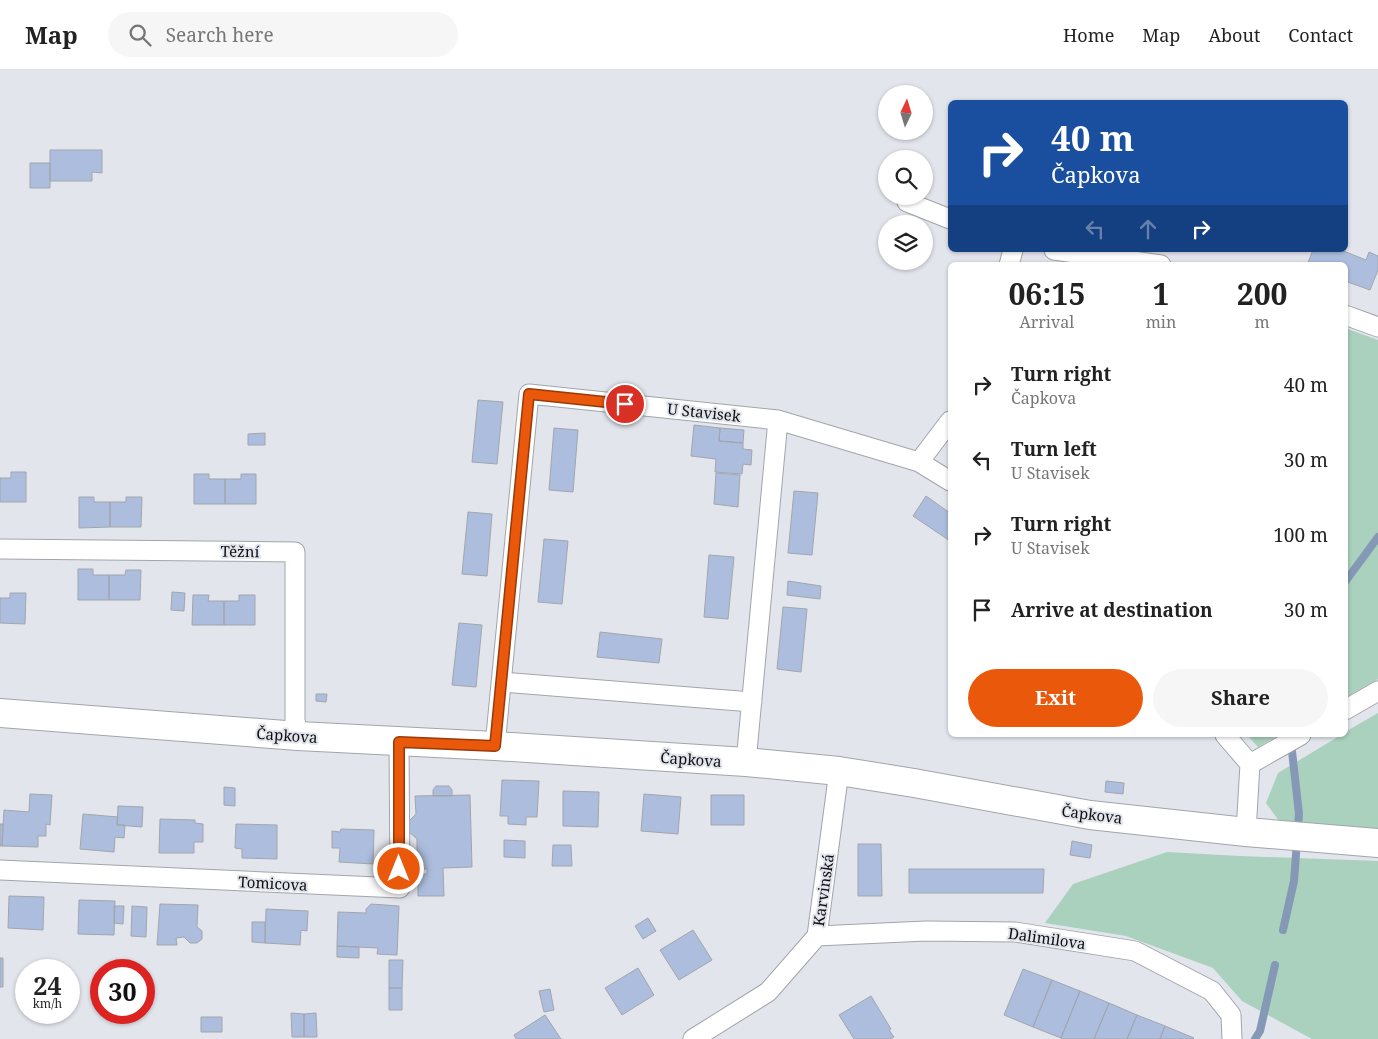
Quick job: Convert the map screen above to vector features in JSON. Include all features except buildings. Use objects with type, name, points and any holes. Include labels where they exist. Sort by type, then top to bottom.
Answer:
[{"type":"street","points":[[915,205],[948,218]]},
{"type":"street","points":[[1068,252],[1140,262]]},
{"type":"street","points":[[1348,316],[1378,327]]},
{"type":"street","name":"U Stavisek","points":[[495,746],[529,394],[778,420],[919,462],[948,480]]},
{"type":"street","points":[[746,762],[778,420]]},
{"type":"street","points":[[919,462],[948,424]]},
{"type":"street","name":"Těžní","points":[[0,549],[295,552],[295,720],[298,736]]},
{"type":"street","points":[[501,682],[752,702]]},
{"type":"street","points":[[1348,708],[1378,691]]},
{"type":"street","name":"Čapkova","points":[[0,713],[298,736],[746,762],[840,771],[1057,810],[1246,832],[1378,843]]},
{"type":"street","points":[[1227,737],[1250,764],[1246,832]]},
{"type":"street","points":[[1250,764],[1297,737]]},
{"type":"street","name":"Tomicova","points":[[0,870],[400,888],[399,742]]},
{"type":"street","name":"Karvinská","points":[[693,1039],[768,992],[817,936],[840,771]]},
{"type":"street","name":"Dalimilova","points":[[817,936],[926,931],[1014,932],[1135,951],[1212,991],[1231,1015],[1232,1039]]},
{"type":"green space","points":[[1348,329],[1378,340],[1378,679],[1348,696]]},
{"type":"green space","points":[[1378,713],[1378,830],[1282,825],[1266,803],[1278,773],[1338,737],[1348,737],[1348,730]]},
{"type":"green space","points":[[1249,737],[1276,737],[1258,747]]},
{"type":"green space","points":[[1167,852],[1378,861],[1378,1039],[1312,1039],[1242,1001],[1213,968],[1126,936],[1045,923],[1073,884]]},
{"type":"waterway","points":[[1348,578],[1378,537]]},
{"type":"waterway","points":[[1283,930],[1294,881],[1299,814],[1291,742]]},
{"type":"waterway","points":[[1255,1039],[1260,1031],[1275,965]]},
{"type":"route","points":[[399,869],[399,742],[495,746],[529,394],[625,404]]}]
